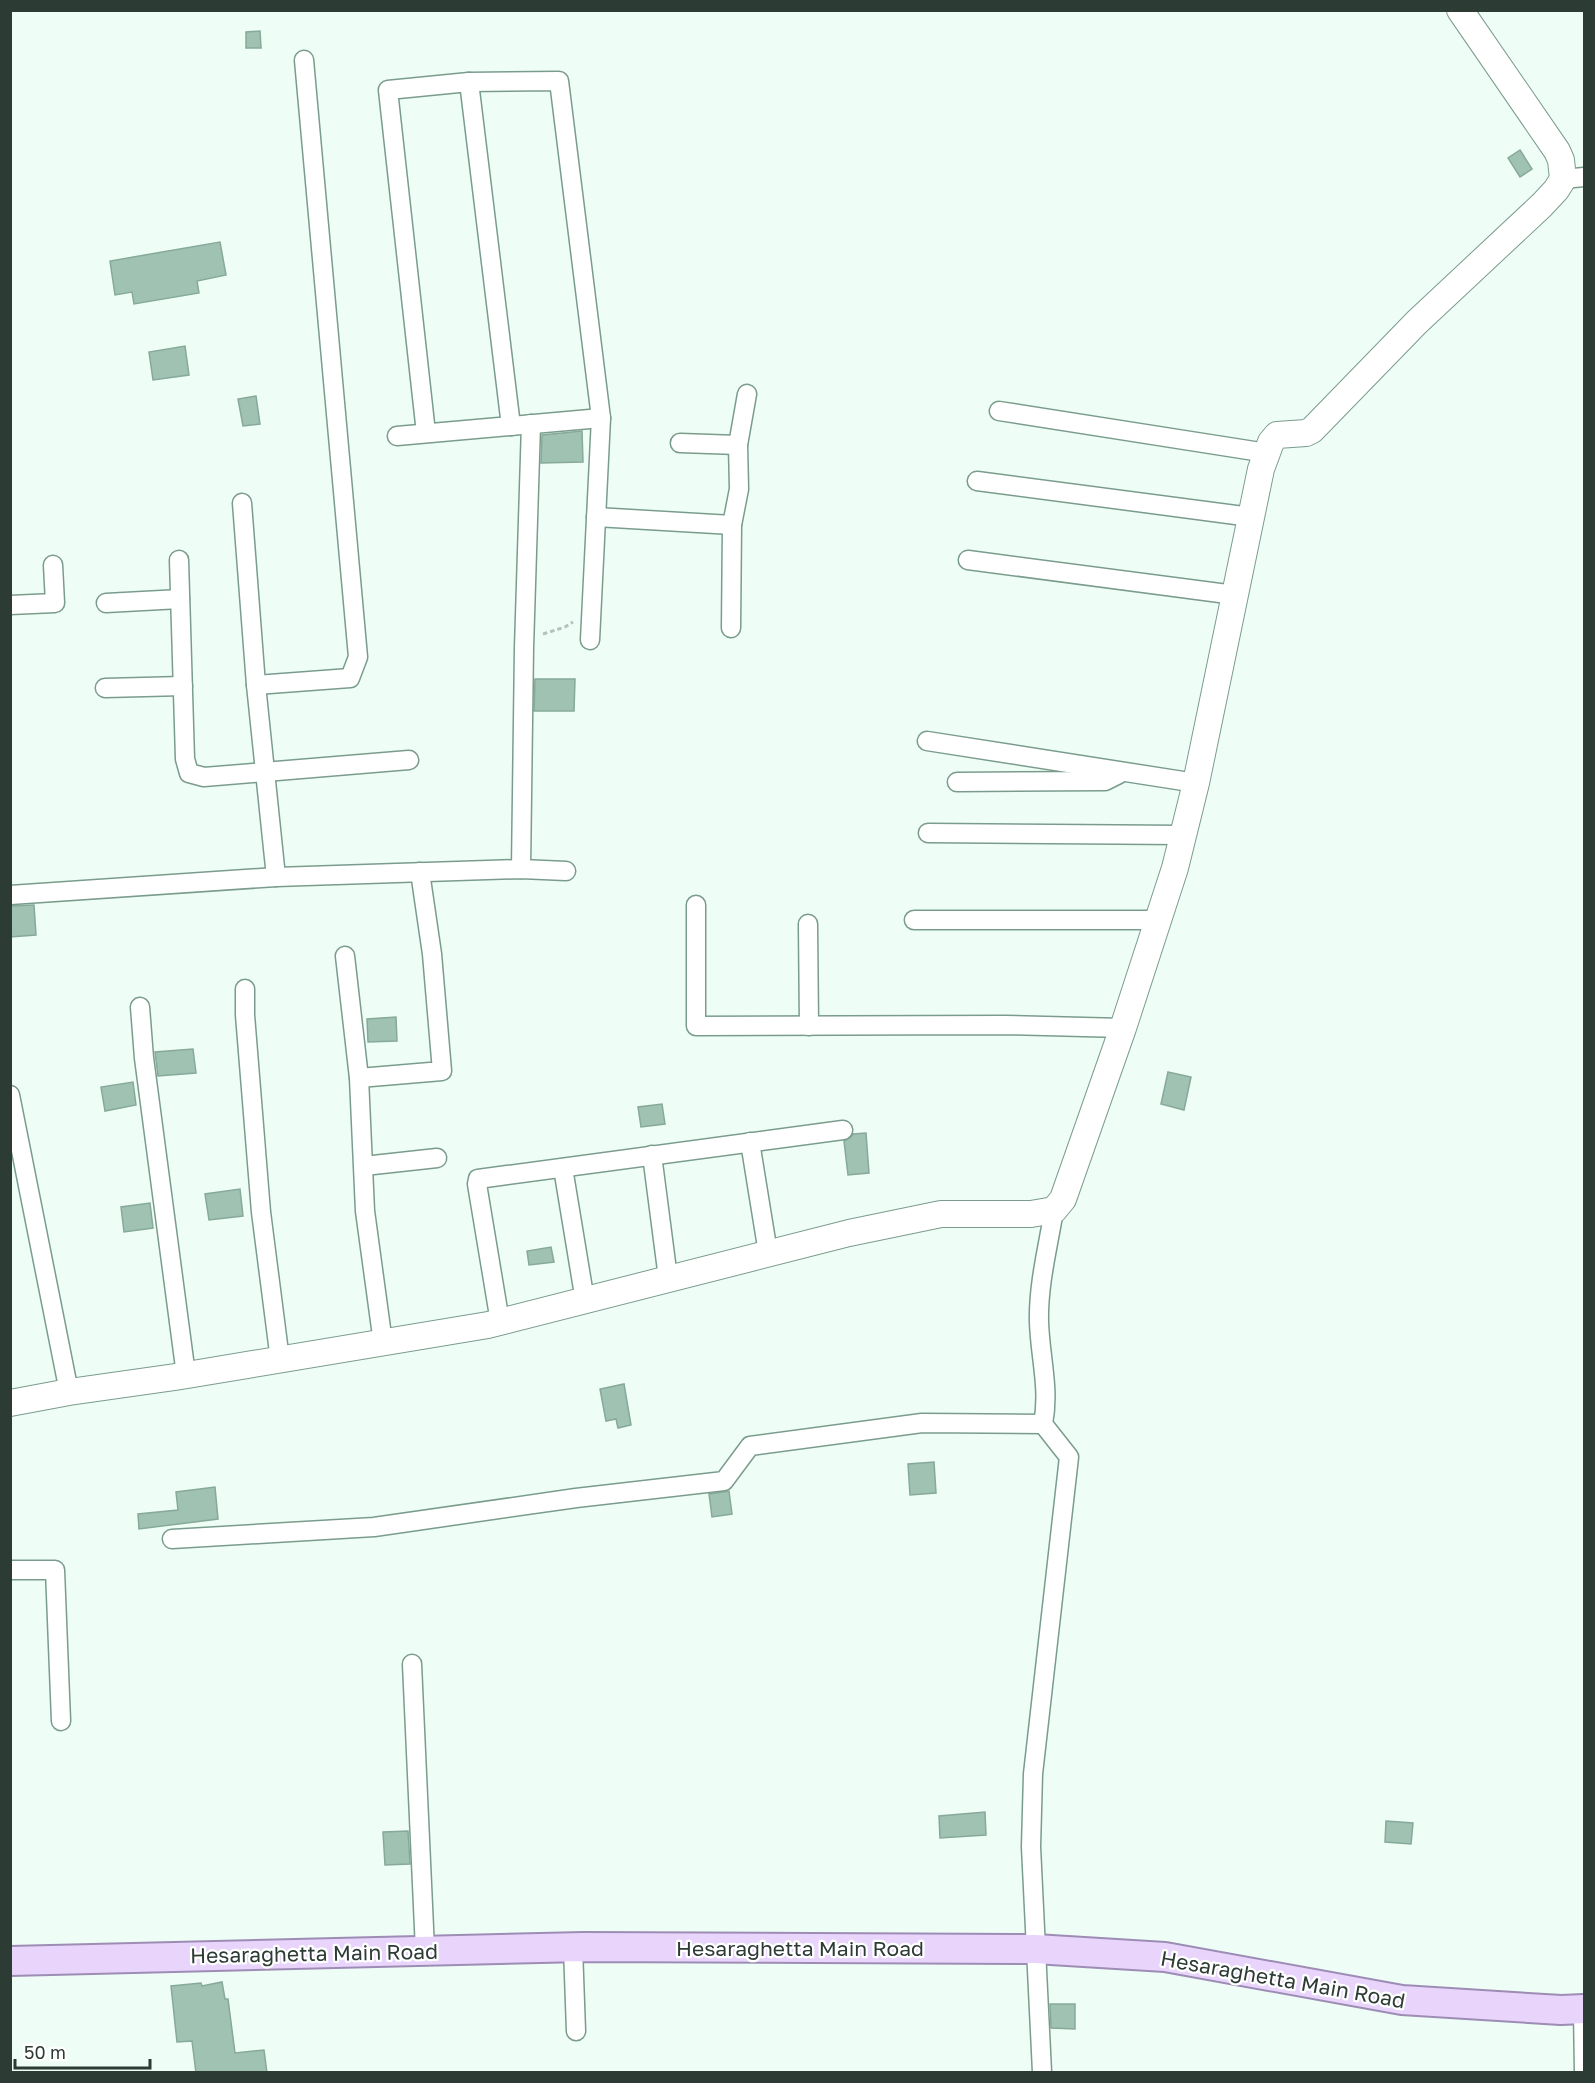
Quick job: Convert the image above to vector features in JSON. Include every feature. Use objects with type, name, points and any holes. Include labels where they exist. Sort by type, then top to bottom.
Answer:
[{"type":"main road","name":"Hesaraghetta Main Road","points":[[10,1961],[573,1948],[1035,1949],[1165,1957],[1402,2000],[1561,2010],[1584,2009]]},
{"type":"street","points":[[1042,2073],[1031,1847],[1033,1774],[1069,1457],[1043,1424],[1046,1384],[1039,1323],[1039,1298],[1054,1210],[1063,1199],[1123,1028],[1183,835],[1196,783],[1251,517],[1271,442],[1277,435],[1306,433],[1312,430],[1417,322],[1574,178],[1460,10]]},
{"type":"street","points":[[256,685],[350,678],[358,657],[304,60]]},
{"type":"street","points":[[426,434],[388,90],[469,82],[560,81],[601,418],[590,640]]},
{"type":"street","points":[[469,82],[511,426]]},
{"type":"street","points":[[730,628],[732,525],[739,489],[738,445],[747,394]]},
{"type":"street","points":[[999,411],[1267,453]]},
{"type":"street","points":[[397,436],[601,418]]},
{"type":"street","points":[[521,869],[524,640],[531,424]]},
{"type":"street","points":[[680,443],[738,445]]},
{"type":"street","points":[[976,482],[1251,517]]},
{"type":"street","points":[[242,503],[256,685],[276,877]]},
{"type":"street","points":[[596,517],[732,525]]},
{"type":"street","points":[[178,560],[185,759],[189,773],[204,777],[409,760]]},
{"type":"street","points":[[968,560],[1235,595]]},
{"type":"street","points":[[10,605],[55,603],[53,565]]},
{"type":"street","points":[[106,603],[180,599]]},
{"type":"street","points":[[105,688],[183,686]]},
{"type":"street","points":[[927,741],[1196,783]]},
{"type":"street","points":[[957,782],[1105,780],[1125,772]]},
{"type":"street","points":[[928,833],[1183,835]]},
{"type":"street","points":[[10,895],[276,877],[521,869],[566,871]]},
{"type":"street","points":[[359,1078],[442,1071],[432,954],[420,872]]},
{"type":"street","points":[[696,905],[696,1026],[1005,1025],[1123,1028]]},
{"type":"street","points":[[914,920],[1158,920]]},
{"type":"street","points":[[808,924],[809,1026]]},
{"type":"street","points":[[345,956],[359,1078],[365,1211],[383,1342]]},
{"type":"street","points":[[245,988],[245,1015],[261,1212],[280,1360]]},
{"type":"street","points":[[140,1007],[144,1058],[186,1375]]},
{"type":"street","points":[[10,1095],[69,1392]]},
{"type":"street","points":[[500,1322],[478,1179],[843,1130]]},
{"type":"street","points":[[750,1142],[768,1253]]},
{"type":"street","points":[[652,1155],[668,1278]]},
{"type":"street","points":[[364,1166],[437,1158]]},
{"type":"street","points":[[563,1168],[585,1301]]},
{"type":"street","points":[[10,1404],[69,1392],[280,1360],[500,1322],[849,1233],[941,1214],[1031,1214],[1054,1210]]},
{"type":"street","points":[[172,1539],[374,1527],[576,1498],[724,1481],[750,1446],[922,1423],[1043,1424]]},
{"type":"street","points":[[10,1570],[55,1570],[61,1721]]},
{"type":"street","points":[[412,1664],[425,1950]]},
{"type":"street","points":[[573,1948],[576,2031]]},
{"type":"street","points":[[1584,2009],[1584,2073]]},
{"type":"path","points":[[524,640],[565,627],[591,609]]},
{"type":"building","points":[[260,31],[261,48],[246,48],[246,32]]},
{"type":"building","points":[[1520,150],[1532,169],[1520,177],[1508,158]]},
{"type":"building","points":[[220,242],[226,275],[197,281],[199,293],[134,304],[132,292],[115,295],[110,261]]},
{"type":"building","points":[[185,346],[189,375],[153,380],[149,352]]},
{"type":"building","points":[[256,396],[260,424],[243,426],[238,399]]},
{"type":"building","points":[[582,431],[583,462],[541,463],[542,435]]},
{"type":"building","points":[[535,679],[575,679],[574,711],[534,711]]},
{"type":"building","points":[[34,905],[36,935],[10,937],[10,906]]},
{"type":"building","points":[[396,1017],[397,1041],[368,1042],[367,1019]]},
{"type":"building","points":[[193,1049],[196,1073],[158,1076],[155,1052]]},
{"type":"building","points":[[1168,1072],[1191,1077],[1184,1110],[1161,1104]]},
{"type":"building","points":[[133,1082],[136,1105],[105,1111],[101,1087]]},
{"type":"building","points":[[662,1104],[665,1124],[641,1127],[638,1107]]},
{"type":"building","points":[[866,1133],[869,1173],[848,1175],[844,1141],[853,1134]]},
{"type":"building","points":[[240,1189],[243,1216],[209,1220],[205,1194]]},
{"type":"building","points":[[150,1203],[153,1228],[124,1232],[121,1207]]},
{"type":"building","points":[[551,1247],[554,1262],[529,1265],[527,1251]]},
{"type":"building","points":[[624,1384],[631,1425],[618,1428],[616,1419],[606,1421],[600,1389]]},
{"type":"building","points":[[934,1462],[936,1493],[910,1495],[908,1464]]},
{"type":"building","points":[[215,1487],[218,1519],[139,1529],[138,1514],[178,1510],[176,1492]]},
{"type":"building","points":[[729,1491],[732,1514],[712,1517],[709,1494]]},
{"type":"building","points":[[985,1812],[986,1835],[940,1838],[939,1816]]},
{"type":"building","points":[[1386,1821],[1413,1823],[1411,1844],[1385,1842]]},
{"type":"building","points":[[408,1831],[410,1864],[385,1865],[383,1832]]},
{"type":"building","points":[[222,1982],[225,1999],[228,1999],[235,2053],[264,2050],[267,2073],[196,2073],[192,2041],[177,2042],[171,1986],[201,1983],[202,1986]]},
{"type":"building","points":[[1050,2004],[1075,2004],[1075,2029],[1051,2028]]}]
